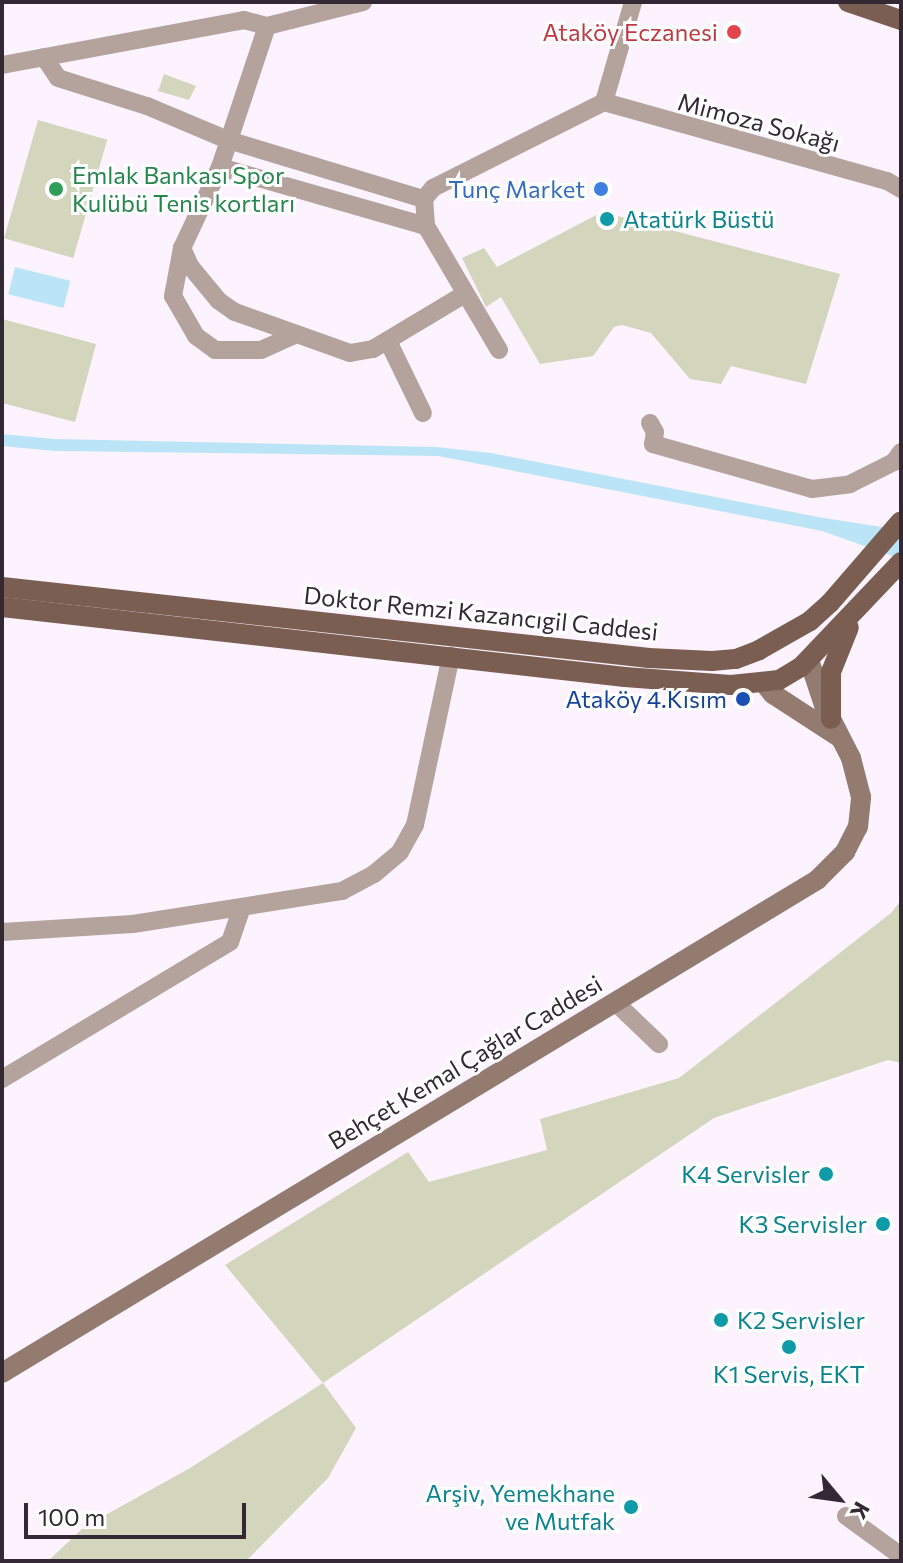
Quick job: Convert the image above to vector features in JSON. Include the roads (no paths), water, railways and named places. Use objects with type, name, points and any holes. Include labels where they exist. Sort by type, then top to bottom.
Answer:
[{"type":"main road","points":[[848,2],[901,20]]},
{"type":"main road","name":"Doktor Remzi Kazancıgil Caddesi","points":[[2,587],[649,658],[712,661],[736,659],[791,633],[830,603],[901,521]]},
{"type":"main road","name":"Doktor Remzi Kazancıgil Caddesi","points":[[2,607],[705,685],[764,683],[779,680],[809,660],[896,568]]},
{"type":"main road","points":[[835,728],[831,672],[862,604]]},
{"type":"main road","points":[[791,633],[805,647],[809,660]]},
{"type":"main road","points":[[759,650],[756,660],[764,683],[773,694],[835,728]]},
{"type":"main road","name":"Behçet Kemal Çağlar Caddesi","points":[[2,1373],[817,880],[845,852],[858,827],[861,797],[855,770],[809,660]]},
{"type":"street","points":[[2,65],[244,20],[267,26],[363,2]]},
{"type":"street","points":[[499,350],[426,226],[424,199],[433,188],[604,102],[633,2]]},
{"type":"street","points":[[267,26],[220,167],[182,248],[173,296],[196,336],[215,350],[261,350],[297,334]]},
{"type":"street","points":[[44,57],[58,78],[147,106],[228,140],[424,199]]},
{"type":"street","name":"Mimoza Sokağı","points":[[604,102],[887,181],[901,189]]},
{"type":"street","points":[[220,167],[426,226]]},
{"type":"street","points":[[182,248],[190,266],[219,301],[235,312],[350,353],[373,349],[465,294]]},
{"type":"street","points":[[388,341],[423,413]]},
{"type":"street","points":[[650,423],[655,432],[653,444],[812,489],[850,484],[899,460]]},
{"type":"street","points":[[2,932],[133,924],[342,891],[374,874],[400,852],[415,825],[451,656]]},
{"type":"street","points":[[2,1079],[230,942],[238,928],[242,907]]},
{"type":"street","points":[[615,1002],[659,1044]]},
{"type":"street","points":[[846,1516],[901,1556]]},
{"type":"water","points":[[15,267],[70,281],[64,308],[8,294]]},
{"type":"water","points":[[2,434],[54,439],[436,447],[491,453],[818,517],[901,530],[901,559],[822,531],[438,456],[55,451],[2,446]]},
{"type":"place","name":"Ataköy Eczanesi","points":[[734,32]]},
{"type":"place","name":"Emlak Bankası Spor Kulübü Tenis kortları","points":[[56,189]]},
{"type":"place","name":"Tunç Market","points":[[601,189]]},
{"type":"place","name":"Atatürk Büstü","points":[[607,219]]},
{"type":"place","name":"Ataköy 4.Kısım","points":[[743,699]]},
{"type":"place","name":"K4 Servisler","points":[[826,1174]]},
{"type":"place","name":"K3 Servisler","points":[[883,1224]]},
{"type":"place","name":"K2 Servisler","points":[[721,1320]]},
{"type":"place","name":"K1 Servis, EKT","points":[[789,1347]]},
{"type":"place","name":"Arşiv, Yemekhane ve Mutfak","points":[[631,1507]]}]
